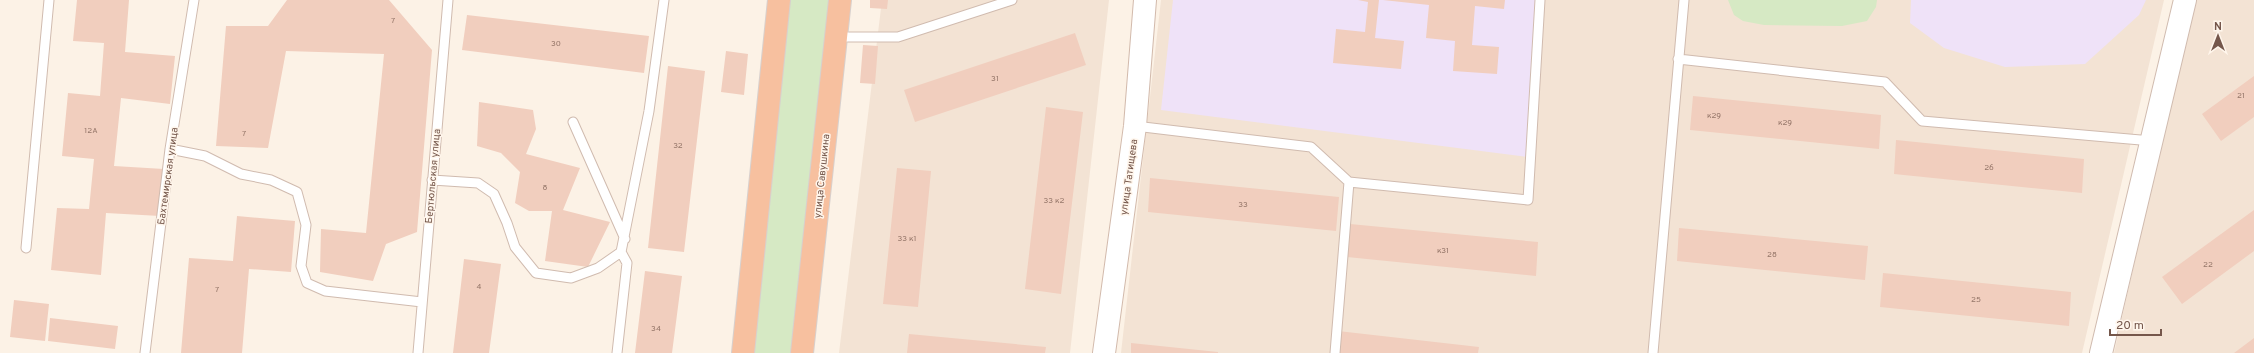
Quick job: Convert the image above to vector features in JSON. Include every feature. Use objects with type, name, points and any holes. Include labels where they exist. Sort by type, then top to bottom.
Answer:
[{"type":"highway","points":[[743,353],[779,0]]},
{"type":"highway","name":"улица Савушкина","points":[[802,353],[840,0]]},
{"type":"street","name":"улица Татищева","points":[[1104,353],[1135,126],[1145,0]]},
{"type":"street","points":[[2101,353],[2185,0]]},
{"type":"lane","points":[[26,248],[49,0]]},
{"type":"lane","name":"Бахтемирская улица","points":[[145,353],[170,149],[194,0]]},
{"type":"lane","name":"Бертюльская улица","points":[[418,353],[448,0]]},
{"type":"lane","points":[[432,180],[478,183],[494,194],[507,223],[515,247],[536,273],[572,278],[598,268],[621,252],[625,239],[649,111],[664,0]]},
{"type":"lane","points":[[836,37],[898,37],[1012,0]]},
{"type":"lane","points":[[1135,126],[1311,147],[1349,182],[1528,200],[1540,0]]},
{"type":"lane","points":[[1653,353],[1684,0]]},
{"type":"lane","points":[[1678,59],[1885,82],[1922,121],[2152,141]]},
{"type":"lane","points":[[573,122],[625,239]]},
{"type":"lane","points":[[170,149],[205,156],[241,174],[270,180],[297,192],[306,225],[301,266],[307,283],[324,291],[422,302]]},
{"type":"lane","points":[[1335,353],[1349,182]]},
{"type":"lane","points":[[617,353],[627,263],[621,252]]},
{"type":"shaded area","points":[[882,0],[1109,0],[1070,353],[839,353]]},
{"type":"shaded area","points":[[1161,0],[2164,0],[2082,353],[1121,353]]},
{"type":"shaded area","points":[[1173,0],[1539,0],[1527,157],[1161,110]]},
{"type":"shaded area","points":[[1911,0],[2146,0],[2139,15],[2085,64],[2005,67],[1944,48],[1910,23]]},
{"type":"shaded area","points":[[2194,0],[2254,0],[2254,353],[2114,353]]},
{"type":"green space","points":[[781,0],[841,0],[802,353],[743,353]]},
{"type":"green space","points":[[1728,0],[1877,0],[1876,7],[1867,21],[1842,26],[1764,25],[1743,21],[1734,15]]},
{"type":"building","points":[[77,0],[129,0],[125,52],[175,56],[170,104],[121,98],[114,166],[164,169],[160,216],[106,213],[101,275],[51,270],[57,208],[89,209],[94,159],[62,156],[68,93],[100,96],[104,43],[73,41]]},
{"type":"building","points":[[287,0],[389,0],[432,50],[417,232],[386,244],[373,281],[320,272],[321,229],[366,233],[384,54],[286,51],[268,148],[216,146],[226,26],[268,26]]},
{"type":"building","points":[[870,0],[888,0],[887,9],[870,8]]},
{"type":"building","points":[[1358,0],[1379,0],[1375,38],[1404,41],[1401,69],[1333,63],[1336,29],[1365,32],[1368,2]]},
{"type":"building","points":[[1383,0],[1505,0],[1504,9],[1475,6],[1472,45],[1499,47],[1497,74],[1453,71],[1455,41],[1426,38],[1429,5]]},
{"type":"building","points":[[467,15],[649,36],[644,73],[462,50]]},
{"type":"building","points":[[1075,33],[1086,65],[915,122],[904,90]]},
{"type":"building","points":[[863,45],[878,46],[875,84],[860,83]]},
{"type":"building","points":[[726,51],[748,54],[744,95],[721,92]]},
{"type":"building","points":[[668,66],[705,71],[684,252],[648,248]]},
{"type":"building","points":[[2254,76],[2254,117],[2221,141],[2202,114]]},
{"type":"building","points":[[1693,96],[1881,115],[1879,149],[1690,130]]},
{"type":"building","points":[[479,102],[533,110],[536,129],[526,154],[580,168],[563,210],[610,222],[588,267],[545,261],[552,211],[529,211],[515,203],[520,172],[501,153],[477,146]]},
{"type":"building","points":[[1046,107],[1083,112],[1061,294],[1025,289]]},
{"type":"building","points":[[1896,140],[2084,159],[2082,193],[1894,174]]},
{"type":"building","points":[[897,168],[931,171],[918,307],[883,304]]},
{"type":"building","points":[[1150,178],[1339,197],[1336,231],[1148,212]]},
{"type":"building","points":[[2254,210],[2254,251],[2182,304],[2162,277]]},
{"type":"building","points":[[237,216],[295,221],[291,272],[249,269],[242,353],[181,353],[189,258],[233,261]]},
{"type":"building","points":[[1350,224],[1538,242],[1536,276],[1347,257]]},
{"type":"building","points":[[1679,228],[1868,246],[1865,280],[1677,261]]},
{"type":"building","points":[[464,259],[501,264],[489,353],[453,353]]},
{"type":"building","points":[[645,271],[682,276],[672,353],[635,353]]},
{"type":"building","points":[[1883,273],[2071,292],[2069,326],[1880,307]]},
{"type":"building","points":[[14,300],[49,304],[45,341],[10,337]]},
{"type":"building","points":[[50,318],[118,326],[115,349],[48,341]]},
{"type":"building","points":[[1338,331],[1479,347],[1478,353],[1337,353]]},
{"type":"building","points":[[909,334],[1046,347],[1045,353],[907,353]]},
{"type":"building","points":[[2254,338],[2254,353],[2234,353]]},
{"type":"building","points":[[1131,343],[1218,352],[1218,353],[1131,353]]}]
